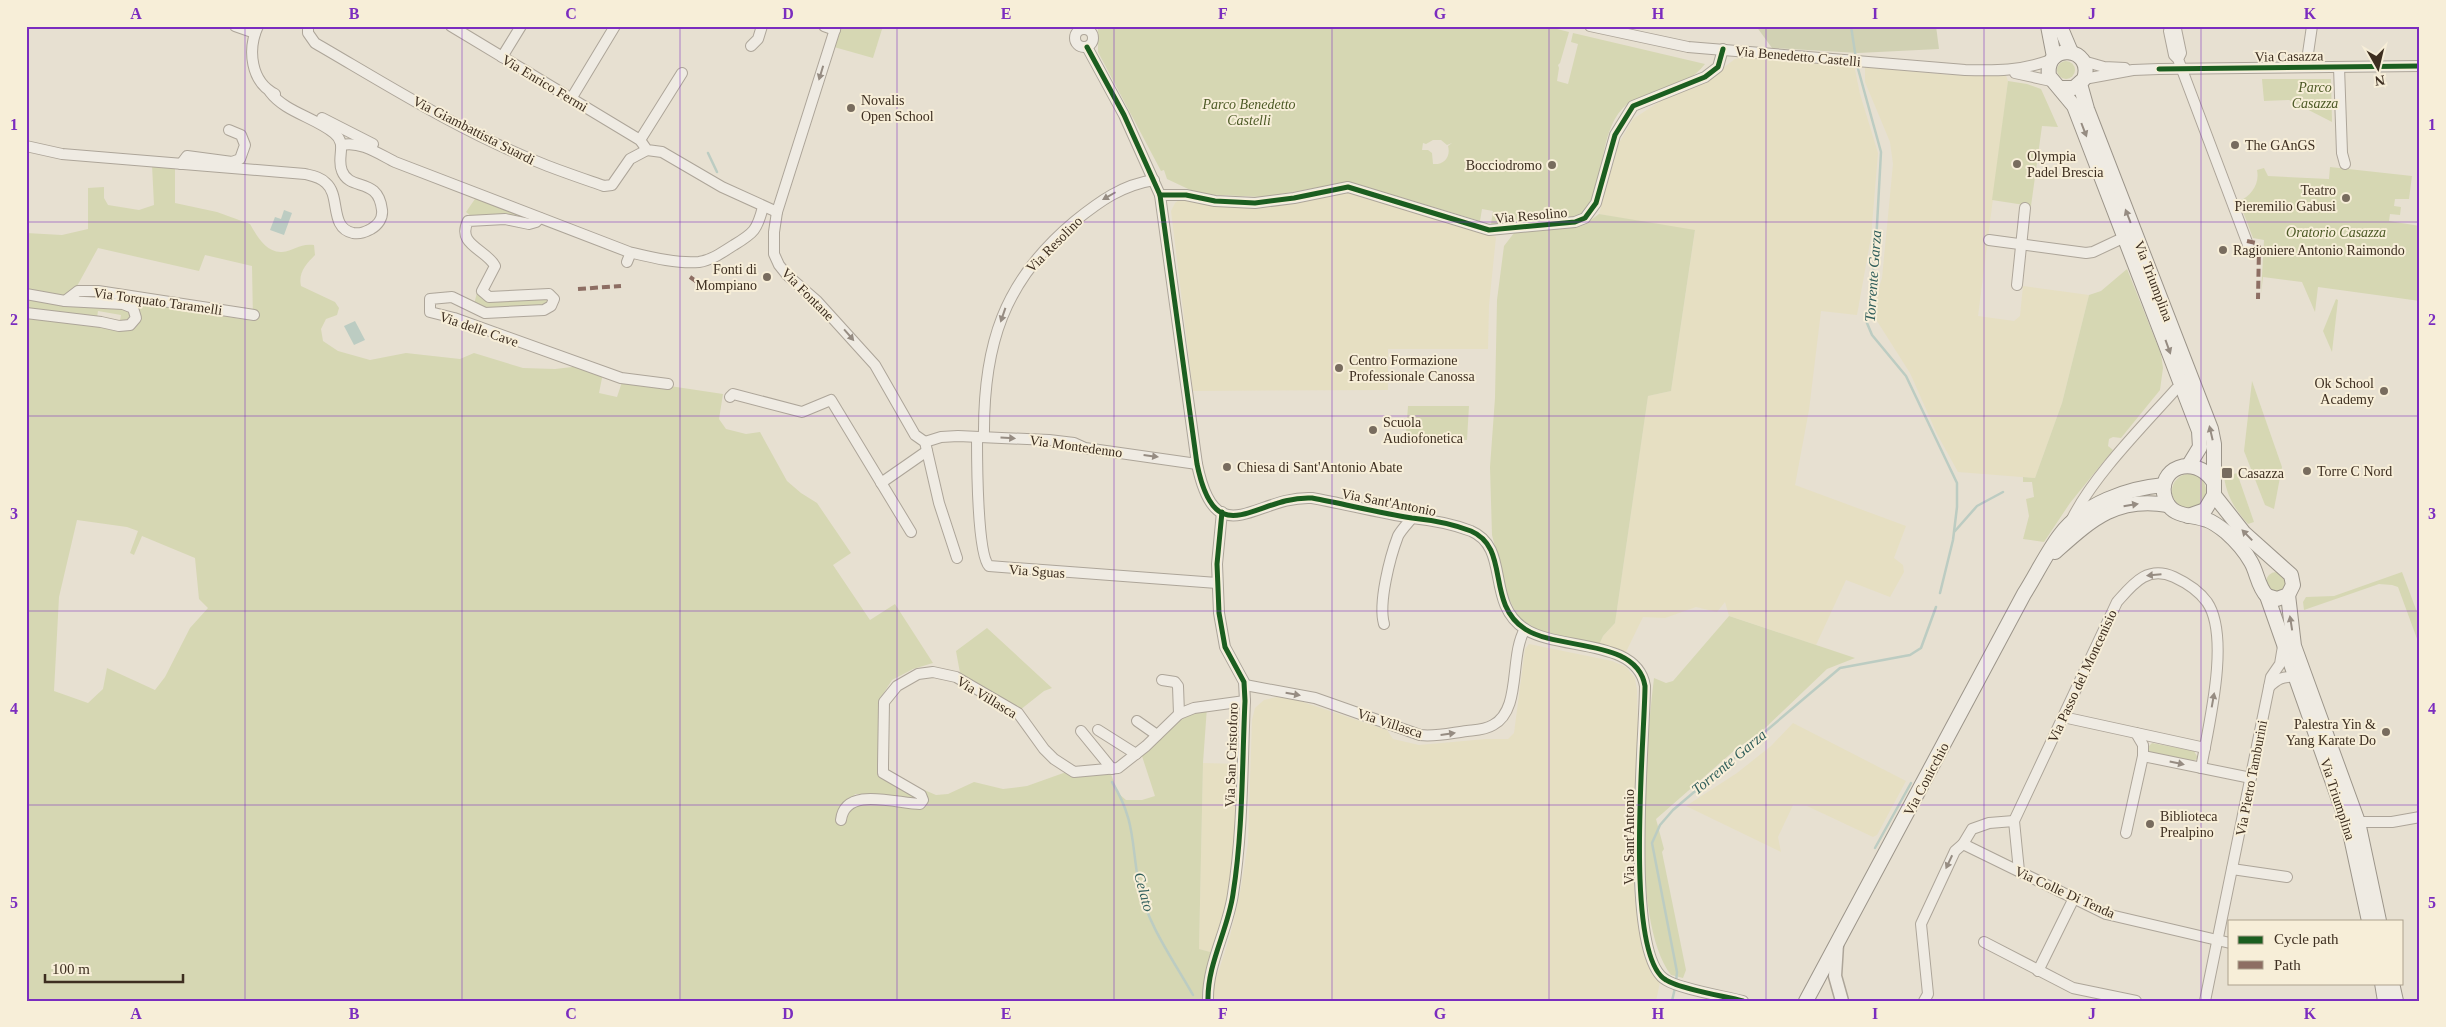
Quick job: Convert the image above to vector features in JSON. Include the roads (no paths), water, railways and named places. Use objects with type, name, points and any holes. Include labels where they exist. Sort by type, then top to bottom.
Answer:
[{"type":"main road","points":[[2048,26],[2053,58],[2048,71],[2055,85],[2070,89],[2082,82]]},
{"type":"main road","points":[[2060,26],[2071,52],[2083,61]]},
{"type":"main road","points":[[2053,58],[2062,53],[2071,52]]},
{"type":"main road","name":"Via Triumplina","points":[[2083,61],[2086,70],[2082,82],[2087,109],[2211,429],[2214,444],[2214,488]]},
{"type":"main road","name":"Via Triumplina","points":[[2055,85],[2074,106],[2183,386],[2201,442],[2189,465],[2199,467],[2207,473],[2214,488],[2244,533],[2292,574],[2293,580],[2288,595],[2294,646],[2360,827],[2379,920]]},
{"type":"main road","points":[[2168,505],[2165,499],[2164,485],[2167,479],[2176,469],[2189,465]]},
{"type":"main road","name":"Via Conicchio","points":[[1806,1001],[2024,594],[2059,536],[2070,523],[2112,497],[2147,486],[2164,485]]},
{"type":"main road","points":[[2188,516],[2205,510],[2214,488]]},
{"type":"main road","name":"Via Conicchio","points":[[2047,558],[2080,529],[2117,507],[2147,503],[2168,505]]},
{"type":"main road","name":"Via Triumplina","points":[[2168,505],[2177,513],[2207,520],[2226,532],[2250,561],[2260,582],[2260,588],[2266,596],[2349,828],[2369,920]]},
{"type":"main road","points":[[2260,582],[2261,576],[2268,568],[2283,567]]},
{"type":"main road","points":[[2266,596],[2277,599],[2288,595]]},
{"type":"main road","points":[[2382,984],[2385,1001]]},
{"type":"main road","points":[[2392,984],[2396,1001]]},
{"type":"street","name":"Via delle Cave","points":[[234,26],[256,30],[253,47],[256,76],[262,86],[270,92],[397,156],[404,166],[629,252],[665,259],[699,262],[714,258],[754,233],[763,207]]},
{"type":"street","name":"Via Giambattista Suardi","points":[[308,26],[308,33],[315,43],[392,88],[476,133],[551,167],[604,186],[612,185],[630,159],[647,150]]},
{"type":"street","name":"Via Enrico Fermi","points":[[451,26],[640,140],[647,150]]},
{"type":"street","points":[[502,57],[521,26]]},
{"type":"street","points":[[571,99],[615,26]]},
{"type":"street","points":[[751,46],[758,39],[762,26]]},
{"type":"street","points":[[824,26],[835,28]]},
{"type":"street","name":"Via Benedetto Castelli","points":[[1590,26],[1688,47],[1965,70],[2007,71],[2029,68],[2053,58]]},
{"type":"street","points":[[2171,26],[2176,29],[2181,53],[2179,64],[2250,250]]},
{"type":"street","points":[[2306,67],[2312,26]]},
{"type":"street","points":[[1088,27],[1094,36],[1092,43],[1087,46],[1078,44],[1075,38],[1075,29],[1088,27]]},
{"type":"street","name":"Via Fontane","points":[[835,28],[777,212],[774,232],[774,254],[779,265],[787,275],[818,301],[875,365],[916,435],[926,447],[939,502],[957,558]]},
{"type":"street","points":[[1087,46],[1160,195],[1196,464],[1206,498],[1222,512]]},
{"type":"street","name":"Via Resolino","points":[[1160,195],[1186,195],[1215,201],[1256,202],[1294,198],[1348,187],[1489,230],[1580,221],[1593,209],[1615,135],[1633,106],[1705,77],[1718,67],[1723,49]]},
{"type":"street","name":"Via Casazza","points":[[2083,61],[2104,67],[2122,67],[2133,70]]},
{"type":"street","name":"Via Casazza","points":[[2082,82],[2133,70],[2179,64],[2306,67],[2420,66]]},
{"type":"street","name":"Via Casazza","points":[[2339,67],[2342,153],[2345,164]]},
{"type":"street","name":"Via Benedetto Castelli","points":[[2007,71],[2055,85]]},
{"type":"street","points":[[640,140],[682,73]]},
{"type":"street","points":[[26,146],[62,154],[305,174],[316,177],[327,184],[333,196],[336,215],[342,226],[352,232],[364,233],[377,225],[383,214],[381,199],[374,190],[349,180],[342,172],[340,162],[342,145],[336,134],[304,114],[278,102],[270,92]]},
{"type":"street","points":[[181,164],[187,156],[232,162],[240,160],[245,145],[241,135],[229,130]]},
{"type":"street","points":[[342,145],[351,143],[360,145],[404,166]]},
{"type":"street","points":[[647,150],[662,152],[722,187],[777,212]]},
{"type":"street","name":"Via Resolino","points":[[981,437],[989,365],[1002,318],[1019,281],[1053,241],[1099,201],[1130,186],[1154,180]]},
{"type":"street","points":[[2017,285],[2025,208]]},
{"type":"street","name":"Via delle Cave","points":[[540,218],[536,222],[529,224],[505,219],[468,221],[465,232],[468,242],[492,260],[495,266],[482,291],[485,294],[489,297],[549,294],[553,295],[554,299],[551,306],[544,310],[529,309],[485,313],[452,297],[430,300],[430,312],[454,318],[621,378],[668,384]]},
{"type":"street","points":[[1989,240],[2086,253],[2093,252],[2125,237]]},
{"type":"street","name":"Via delle Cave","points":[[627,258],[652,263],[660,263],[665,259]]},
{"type":"street","points":[[680,260],[685,271]]},
{"type":"street","name":"Via Torquato Taramelli","points":[[64,301],[78,291],[98,290],[254,315]]},
{"type":"street","name":"Via Torquato Taramelli","points":[[26,294],[64,301],[123,304],[133,308],[136,318],[130,324],[119,326],[26,313]]},
{"type":"street","points":[[2070,523],[2085,496],[2176,389],[2183,386]]},
{"type":"street","points":[[730,397],[733,394],[802,412],[831,400],[911,532]]},
{"type":"street","name":"Via Montedenno","points":[[926,447],[941,437],[981,437],[1074,443],[1085,448],[1196,464]]},
{"type":"street","name":"Via Sguas","points":[[981,437],[980,515],[985,560],[989,566],[1216,584]]},
{"type":"street","points":[[881,483],[926,447]]},
{"type":"street","name":"Via Sant'Antonio","points":[[1222,512],[1233,515],[1251,513],[1289,500],[1304,498],[1396,514],[1471,531],[1486,542],[1493,552],[1500,592],[1505,606],[1516,622],[1525,629],[1540,636],[1623,657],[1636,665],[1643,676],[1645,696],[1641,761],[1640,886],[1649,946],[1654,963],[1666,980],[1743,1001]]},
{"type":"street","name":"Via San Cristoforo","points":[[1208,1001],[1208,982],[1228,924],[1239,856],[1245,701],[1245,685],[1223,640],[1219,614],[1216,584],[1222,512]]},
{"type":"street","name":"Via Sant'Antonio","points":[[1396,514],[1399,535]]},
{"type":"street","name":"Via Sant'Antonio","points":[[1381,621],[1387,577],[1399,535],[1412,518]]},
{"type":"street","name":"Via Passo del Moncenisio","points":[[2014,822],[2117,602],[2137,579],[2148,575],[2168,574],[2191,586],[2208,604],[2217,638],[2218,676],[2201,768]]},
{"type":"street","name":"Via Villasca","points":[[1245,685],[1315,698],[1420,735],[1434,736],[1482,729],[1499,721],[1510,705],[1517,644],[1525,629]]},
{"type":"street","name":"Via Pietro Tamburini","points":[[2206,1001],[2271,677],[2280,664],[2283,646]]},
{"type":"street","name":"Via Villasca","points":[[841,820],[842,814],[850,803],[859,800],[894,800],[908,804],[920,804],[923,800],[921,795],[883,773],[884,702],[897,686],[918,674],[933,672],[956,677],[1018,713],[1044,749],[1054,759],[1074,772],[1118,768],[1179,714],[1194,708],[1245,701]]},
{"type":"street","points":[[2269,687],[2276,680],[2285,676],[2294,677]]},
{"type":"street","points":[[1162,680],[1175,682],[1178,686],[1179,714]]},
{"type":"street","points":[[2063,717],[2205,748]]},
{"type":"street","points":[[1137,721],[1157,735]]},
{"type":"street","points":[[1098,730],[1136,754]]},
{"type":"street","points":[[1081,731],[1112,769]]},
{"type":"street","points":[[2126,833],[2143,756],[2142,745],[2136,733]]},
{"type":"street","points":[[2143,756],[2251,778]]},
{"type":"street","points":[[2360,827],[2420,817]]},
{"type":"street","points":[[1924,1001],[1928,994],[1921,924],[1954,851],[1962,844],[1972,829],[1989,823],[2014,822],[2019,871]]},
{"type":"street","name":"Via Colle Di Tenda","points":[[1962,844],[2106,914],[2228,942]]},
{"type":"street","points":[[1999,861],[2010,858],[2017,850]]},
{"type":"street","points":[[2232,869],[2287,876]]},
{"type":"street","points":[[2038,970],[2074,898]]},
{"type":"street","points":[[1984,942],[2073,988],[2136,1001]]},
{"type":"street","points":[[1837,944],[1835,976],[1842,1001]]},
{"type":"waterway","name":"Torrente Garza","points":[[1851,26],[1856,59]]},
{"type":"waterway","name":"Torrente Garza","points":[[1857,65],[1881,152],[1876,243],[1867,323],[1872,335],[1906,376],[1957,483],[1957,507],[1953,540],[1940,593]]},
{"type":"waterway","name":"Celato","points":[[708,153],[717,172]]},
{"type":"waterway","points":[[1955,531],[1977,506],[2003,492]]},
{"type":"waterway","name":"Torrente Garza","points":[[1676,982],[1677,972],[1652,843],[1660,825],[1673,810],[1840,668],[1910,655],[1921,648],[1936,607]]},
{"type":"waterway","name":"Celato","points":[[1112,782],[1120,796],[1129,821],[1139,885],[1148,914],[1193,995]]},
{"type":"waterway","points":[[1875,848],[1911,783]]},
{"type":"waterway","name":"Torrente Garza","points":[[1672,1001],[1675,988]]},
{"type":"place","name":"Novalis Open School","points":[[851,108]]},
{"type":"place","name":"The GAnGS","points":[[2235,145]]},
{"type":"place","name":"Olympia Padel Brescia","points":[[2017,164]]},
{"type":"place","name":"Bocciodromo","points":[[1552,165]]},
{"type":"place","name":"Teatro Pieremilio Gabusi","points":[[2346,198]]},
{"type":"place","name":"Ragioniere Antonio Raimondo","points":[[2223,250]]},
{"type":"place","name":"Fonti di Mompiano","points":[[767,277]]},
{"type":"place","name":"Centro Formazione Professionale Canossa","points":[[1339,368]]},
{"type":"place","name":"Ok School Academy","points":[[2384,391]]},
{"type":"place","name":"Scuola Audiofonetica","points":[[1373,430]]},
{"type":"place","name":"Chiesa di Sant'Antonio Abate","points":[[1227,467]]},
{"type":"place","name":"Torre C Nord","points":[[2307,471]]},
{"type":"place","name":"Casazza","points":[[2227,473]]},
{"type":"place","name":"Palestra Yin & Yang Karate Do","points":[[2386,732]]},
{"type":"place","name":"Biblioteca Prealpino","points":[[2150,824]]},
{"type":"park label","name":"Parco Casazza","points":[[2315,95]]},
{"type":"park label","name":"Parco Benedetto Castelli","points":[[1249,112]]},
{"type":"park label","name":"Oratorio Casazza","points":[[2336,232]]}]
